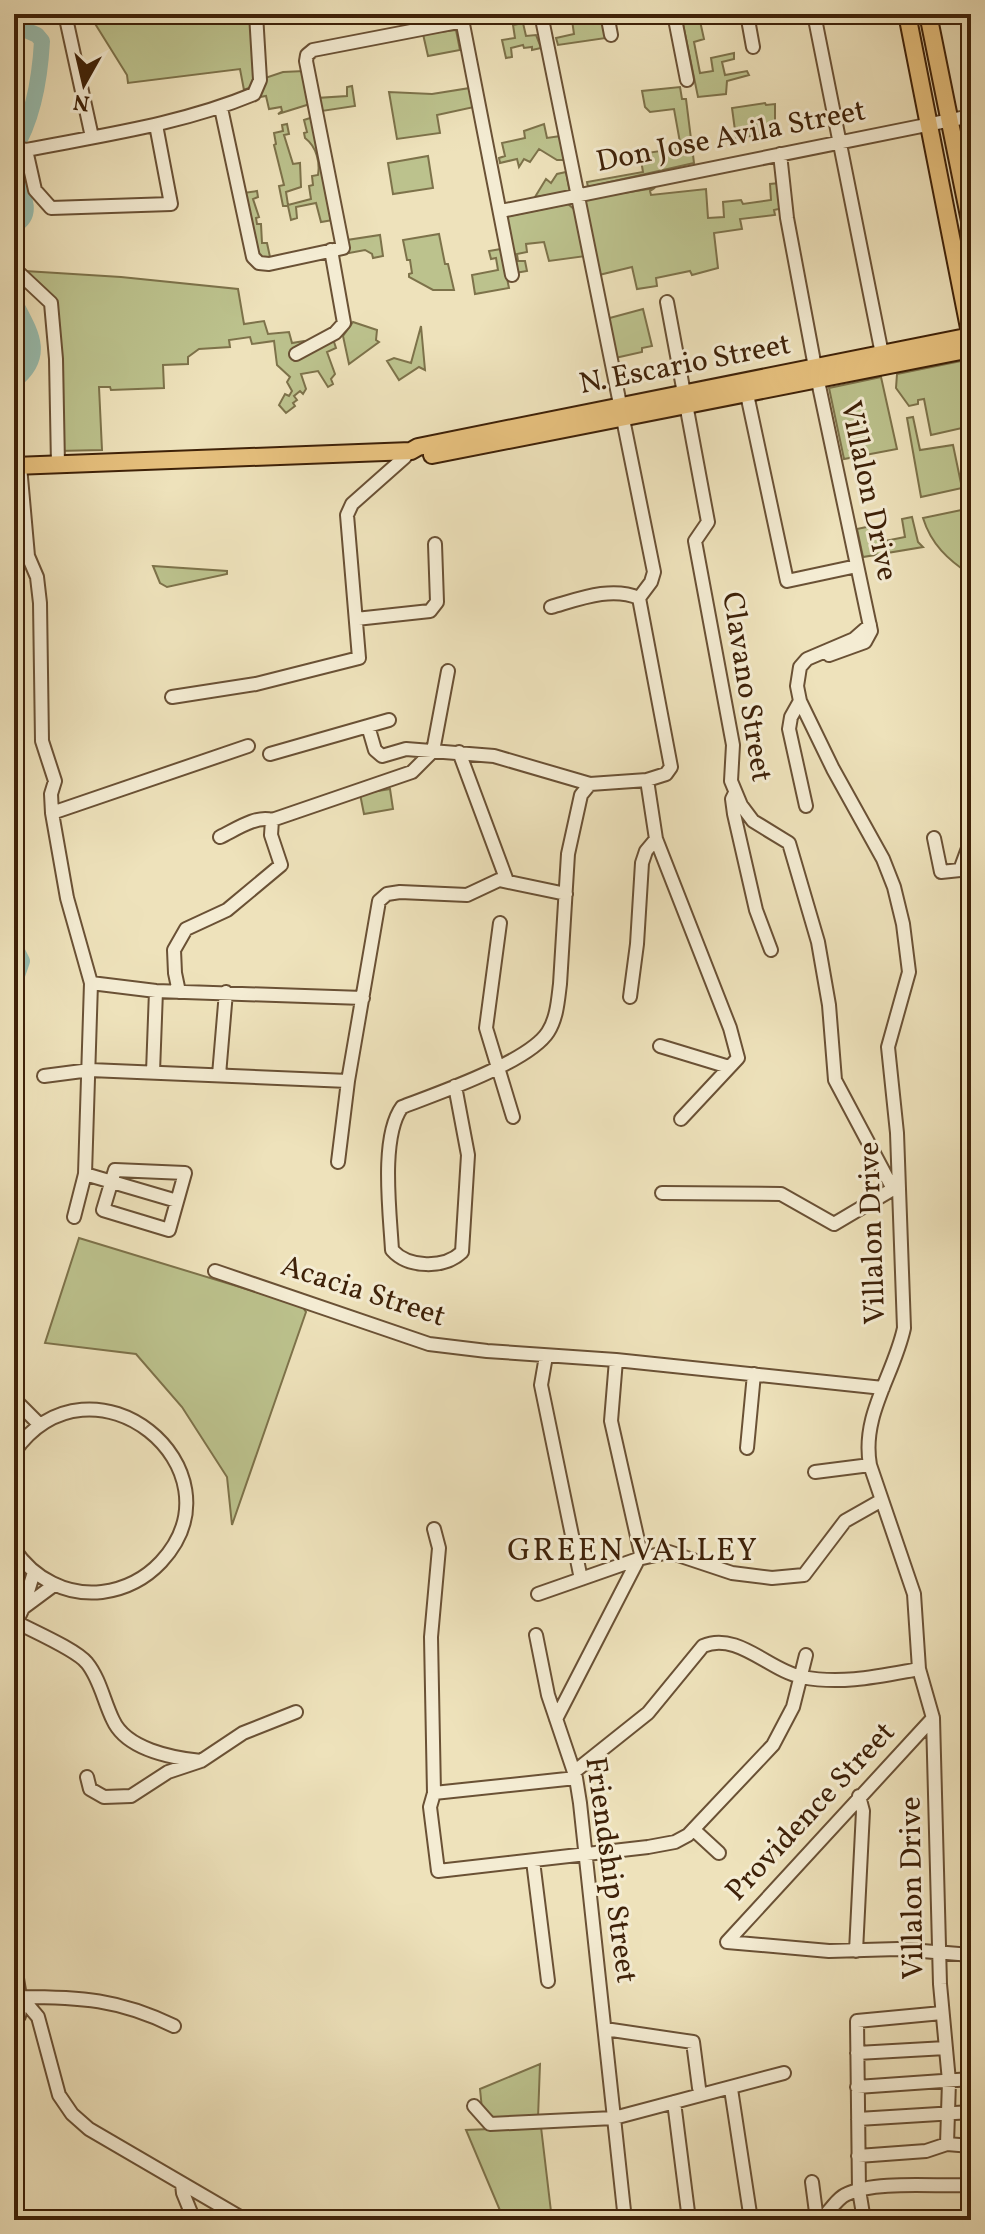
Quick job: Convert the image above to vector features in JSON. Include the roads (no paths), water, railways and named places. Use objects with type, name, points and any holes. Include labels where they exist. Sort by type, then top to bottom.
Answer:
[{"type":"main road","points":[[907,14],[971,337]]},
{"type":"main road","points":[[928,14],[971,226]]},
{"type":"main road","name":"N. Escario Street","points":[[817,374],[882,354],[971,337]]},
{"type":"main road","name":"N. Escario Street","points":[[17,466],[409,451],[419,455],[458,451],[620,413],[817,374],[971,349]]},
{"type":"street","points":[[156,125],[171,204],[51,208],[35,190],[21,149],[156,125],[221,108],[254,94],[259,88],[256,14]]},
{"type":"street","points":[[368,726],[375,750],[382,756],[406,749],[494,756],[590,784],[647,780],[666,774],[671,767],[639,598],[654,572],[541,14]]},
{"type":"street","points":[[607,14],[611,35]]},
{"type":"street","points":[[674,14],[687,80]]},
{"type":"street","points":[[747,14],[753,47]]},
{"type":"street","points":[[814,14],[882,354]]},
{"type":"street","points":[[296,354],[335,333],[344,323],[337,249],[306,61],[313,50],[462,17],[512,275]]},
{"type":"street","points":[[67,23],[92,137]]},
{"type":"street","points":[[221,108],[253,257],[259,263],[269,264],[337,249]]},
{"type":"street","name":"Don Jose Avila Street","points":[[501,211],[971,116]]},
{"type":"street","name":"Villalon Drive","points":[[780,154],[787,218],[870,625],[854,639],[807,659],[797,686],[800,701],[833,769],[883,859],[894,887],[903,924],[909,972],[888,1047],[904,1328],[868,1432],[870,1465],[914,1594],[919,1669],[933,1718],[939,1951],[949,2081],[947,2144]]},
{"type":"street","points":[[19,273],[51,303],[56,359],[58,465]]},
{"type":"street","name":"Clavano Street","points":[[667,302],[708,522],[695,541],[733,745],[731,781],[753,821],[789,843],[818,942],[829,1005],[835,1080],[896,1189]]},
{"type":"street","points":[[746,388],[787,581],[857,566]]},
{"type":"street","points":[[172,697],[256,684],[356,660],[360,654],[347,515],[352,504],[409,451]]},
{"type":"street","points":[[17,466],[28,556],[37,577],[40,603],[42,741],[55,781],[51,794],[52,813],[67,898],[91,983],[85,1174],[74,1217]]},
{"type":"street","points":[[356,619],[435,608],[435,544]]},
{"type":"street","points":[[551,607],[596,594],[639,598]]},
{"type":"street","points":[[220,837],[258,820],[272,820],[412,772],[433,751],[448,671]]},
{"type":"street","points":[[800,701],[791,717],[789,729],[806,806]]},
{"type":"street","points":[[270,754],[389,720]]},
{"type":"street","points":[[52,813],[248,746]]},
{"type":"street","points":[[459,752],[507,881]]},
{"type":"street","points":[[647,780],[656,839],[738,1058],[681,1119]]},
{"type":"street","points":[[455,1086],[468,1155],[462,1252],[451,1261],[409,1263],[392,1250],[387,1181],[394,1120],[402,1107],[498,1066],[542,1040],[553,1021],[560,984],[568,854],[577,806],[590,784]]},
{"type":"street","points":[[735,793],[732,799],[734,814],[756,910],[771,950]]},
{"type":"street","points":[[179,992],[174,950],[186,929],[227,910],[281,865],[271,835],[272,820]]},
{"type":"street","points":[[934,838],[941,872],[960,870],[971,840]]},
{"type":"street","points":[[630,997],[642,863],[646,851],[656,839]]},
{"type":"street","points":[[338,1162],[348,1081],[379,901],[387,894],[467,895],[499,880],[566,894]]},
{"type":"street","points":[[500,923],[486,1028],[513,1117]]},
{"type":"street","points":[[91,983],[156,991],[363,998]]},
{"type":"street","points":[[153,1072],[156,991]]},
{"type":"street","points":[[219,1075],[226,992]]},
{"type":"street","points":[[660,1046],[729,1067]]},
{"type":"street","points":[[44,1076],[90,1070],[348,1081]]},
{"type":"street","points":[[115,1170],[185,1173],[177,1201],[169,1230],[103,1210],[115,1170]]},
{"type":"street","points":[[85,1174],[177,1201]]},
{"type":"street","points":[[662,1193],[781,1194],[834,1224],[896,1189]]},
{"type":"street","name":"Acacia Street","points":[[215,1271],[429,1344],[883,1388]]},
{"type":"street","points":[[546,1356],[541,1385],[581,1579]]},
{"type":"street","points":[[556,1719],[638,1559],[640,1546],[611,1421],[616,1360]]},
{"type":"street","points":[[747,1448],[754,1374]]},
{"type":"street","points":[[14,1399],[40,1425]]},
{"type":"street","points":[[14,1452],[27,1435],[40,1425],[65,1413],[87,1409],[109,1411],[130,1417],[158,1436],[180,1474],[184,1496],[180,1528],[171,1549],[157,1566],[140,1579],[120,1588],[98,1592],[76,1591],[54,1585],[34,1572],[14,1549]]},
{"type":"street","points":[[815,1472],[870,1465]]},
{"type":"street","points":[[538,1594],[638,1559],[669,1552],[732,1573],[772,1578],[804,1575],[845,1521],[882,1500]]},
{"type":"street","points":[[434,1529],[439,1548],[431,1637],[434,1793],[430,1807],[438,1871],[675,1842],[694,1830],[773,1745],[793,1707],[806,1655]]},
{"type":"street","points":[[34,1572],[15,1625],[85,1660],[114,1725],[132,1741],[176,1758],[201,1761]]},
{"type":"street","points":[[23,1608],[54,1585]]},
{"type":"street","name":"Friendship Street","points":[[536,1635],[548,1695],[575,1775],[625,2220]]},
{"type":"street","points":[[434,1793],[575,1775],[648,1713],[703,1646],[710,1643],[721,1642],[746,1651],[799,1677],[847,1681],[919,1669]]},
{"type":"street","points":[[87,1777],[90,1789],[104,1797],[131,1796],[168,1772],[201,1761],[243,1733],[296,1712]]},
{"type":"street","name":"Providence Street","points":[[856,1951],[727,1942],[933,1718]]},
{"type":"street","points":[[156,1751],[168,1772]]},
{"type":"street","points":[[859,1796],[863,1811],[856,1951],[898,1949],[971,1955]]},
{"type":"street","points":[[694,1830],[719,1853]]},
{"type":"street","points":[[533,1861],[548,1981]]},
{"type":"street","points":[[14,1960],[18,2006],[40,2028],[59,2095],[72,2114],[89,2129],[245,2220]]},
{"type":"street","points":[[18,2006],[82,1997],[140,2011],[174,2026]]},
{"type":"street","points":[[864,2220],[859,2190],[857,2021],[942,2013]]},
{"type":"street","points":[[605,2029],[693,2042],[699,2088]]},
{"type":"street","points":[[857,2053],[946,2048]]},
{"type":"street","points":[[474,2106],[490,2124],[614,2118],[784,2073]]},
{"type":"street","points":[[857,2087],[971,2079]]},
{"type":"street","points":[[731,2089],[751,2220]]},
{"type":"street","points":[[674,2102],[689,2220]]},
{"type":"street","points":[[858,2119],[971,2112]]},
{"type":"street","points":[[858,2156],[926,2151],[947,2144],[971,2146]]},
{"type":"street","points":[[812,2182],[819,2220]]},
{"type":"street","points":[[819,2220],[845,2195],[859,2190],[936,2183],[971,2185]]},
{"type":"street","points":[[182,2184],[194,2220]]},
{"type":"waterway","points":[[14,25],[37,35],[42,41],[34,98],[14,150]]},
{"type":"waterway","points":[[14,176],[26,209],[21,221],[14,226]]},
{"type":"waterway","points":[[14,301],[30,333],[33,352],[30,362],[14,381]]},
{"type":"waterway","points":[[14,945],[22,961],[14,984]]},
{"type":"district","name":"GREEN VALLEY","points":[[633,1552]]}]
